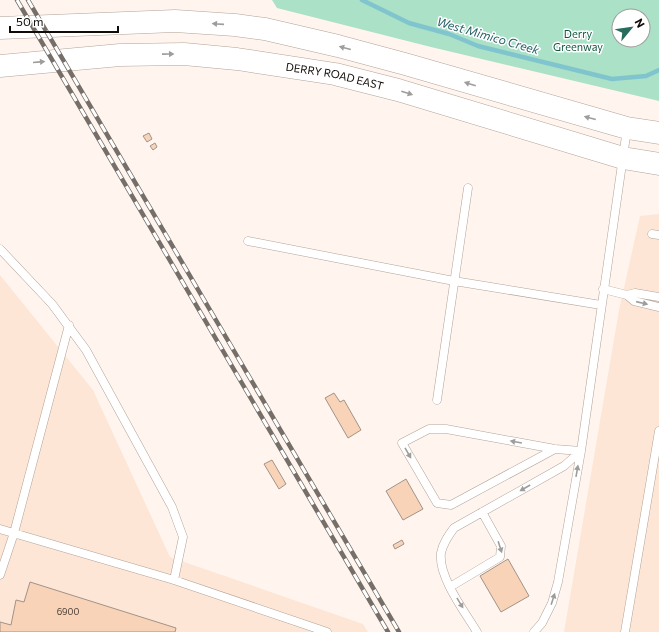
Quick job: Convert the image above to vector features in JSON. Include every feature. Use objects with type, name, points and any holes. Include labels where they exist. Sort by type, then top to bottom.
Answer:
[{"type":"main road","points":[[0,28],[175,21],[235,25],[338,46],[627,128],[659,134]]},
{"type":"main road","name":"DERRY ROAD EAST","points":[[0,66],[120,55],[184,54],[236,59],[335,74],[398,90],[623,158],[659,164]]},
{"type":"lane","points":[[534,632],[542,623],[549,609],[558,582],[580,451],[627,128]]},
{"type":"lane","points":[[437,400],[468,188]]},
{"type":"lane","points":[[248,240],[454,281],[601,305]]},
{"type":"lane","points":[[0,249],[69,325],[90,356],[172,507],[183,537],[174,580]]},
{"type":"lane","points":[[604,289],[627,295],[634,301],[659,307]]},
{"type":"lane","points":[[627,295],[635,293],[659,297]]},
{"type":"lane","points":[[0,575],[14,533],[69,325]]},
{"type":"lane","points":[[555,449],[451,505],[444,506],[437,503],[402,443],[429,430],[446,429],[555,449],[580,451]]},
{"type":"lane","points":[[625,632],[659,431]]},
{"type":"lane","points":[[477,632],[450,587],[442,568],[441,555],[445,541],[454,528],[564,466],[580,451]]},
{"type":"lane","points":[[450,587],[500,556],[501,546],[482,512]]},
{"type":"lane","points":[[0,529],[174,580],[326,632]]},
{"type":"shaded area","points":[[659,214],[659,632],[564,632],[619,310],[640,216]]},
{"type":"shaded area","points":[[0,275],[93,390],[170,557],[363,624],[368,632],[0,632]]},
{"type":"green space","name":"Derry Greenway","points":[[272,0],[659,0],[659,101],[431,47],[277,8]]},
{"type":"building","points":[[149,133],[152,139],[147,142],[143,136]]},
{"type":"building","points":[[155,143],[157,147],[153,150],[150,146]]},
{"type":"building","points":[[334,393],[340,402],[344,400],[361,430],[348,438],[325,398]]},
{"type":"building","points":[[272,460],[286,484],[279,489],[264,464]]},
{"type":"building","points":[[406,479],[423,509],[403,520],[386,491]]},
{"type":"building","points":[[402,540],[404,544],[395,549],[393,545]]},
{"type":"building","points":[[508,559],[529,596],[501,612],[480,576]]},
{"type":"building","points":[[30,582],[176,628],[175,632],[0,632],[0,622],[11,625],[16,600],[24,602]]},
{"type":"waterway","name":"West Mimico Creek","points":[[362,0],[409,23],[449,34],[478,46],[612,79],[646,76],[659,70]]},
{"type":"railway","points":[[17,0],[388,632]]},
{"type":"railway","points":[[28,0],[399,632]]}]
